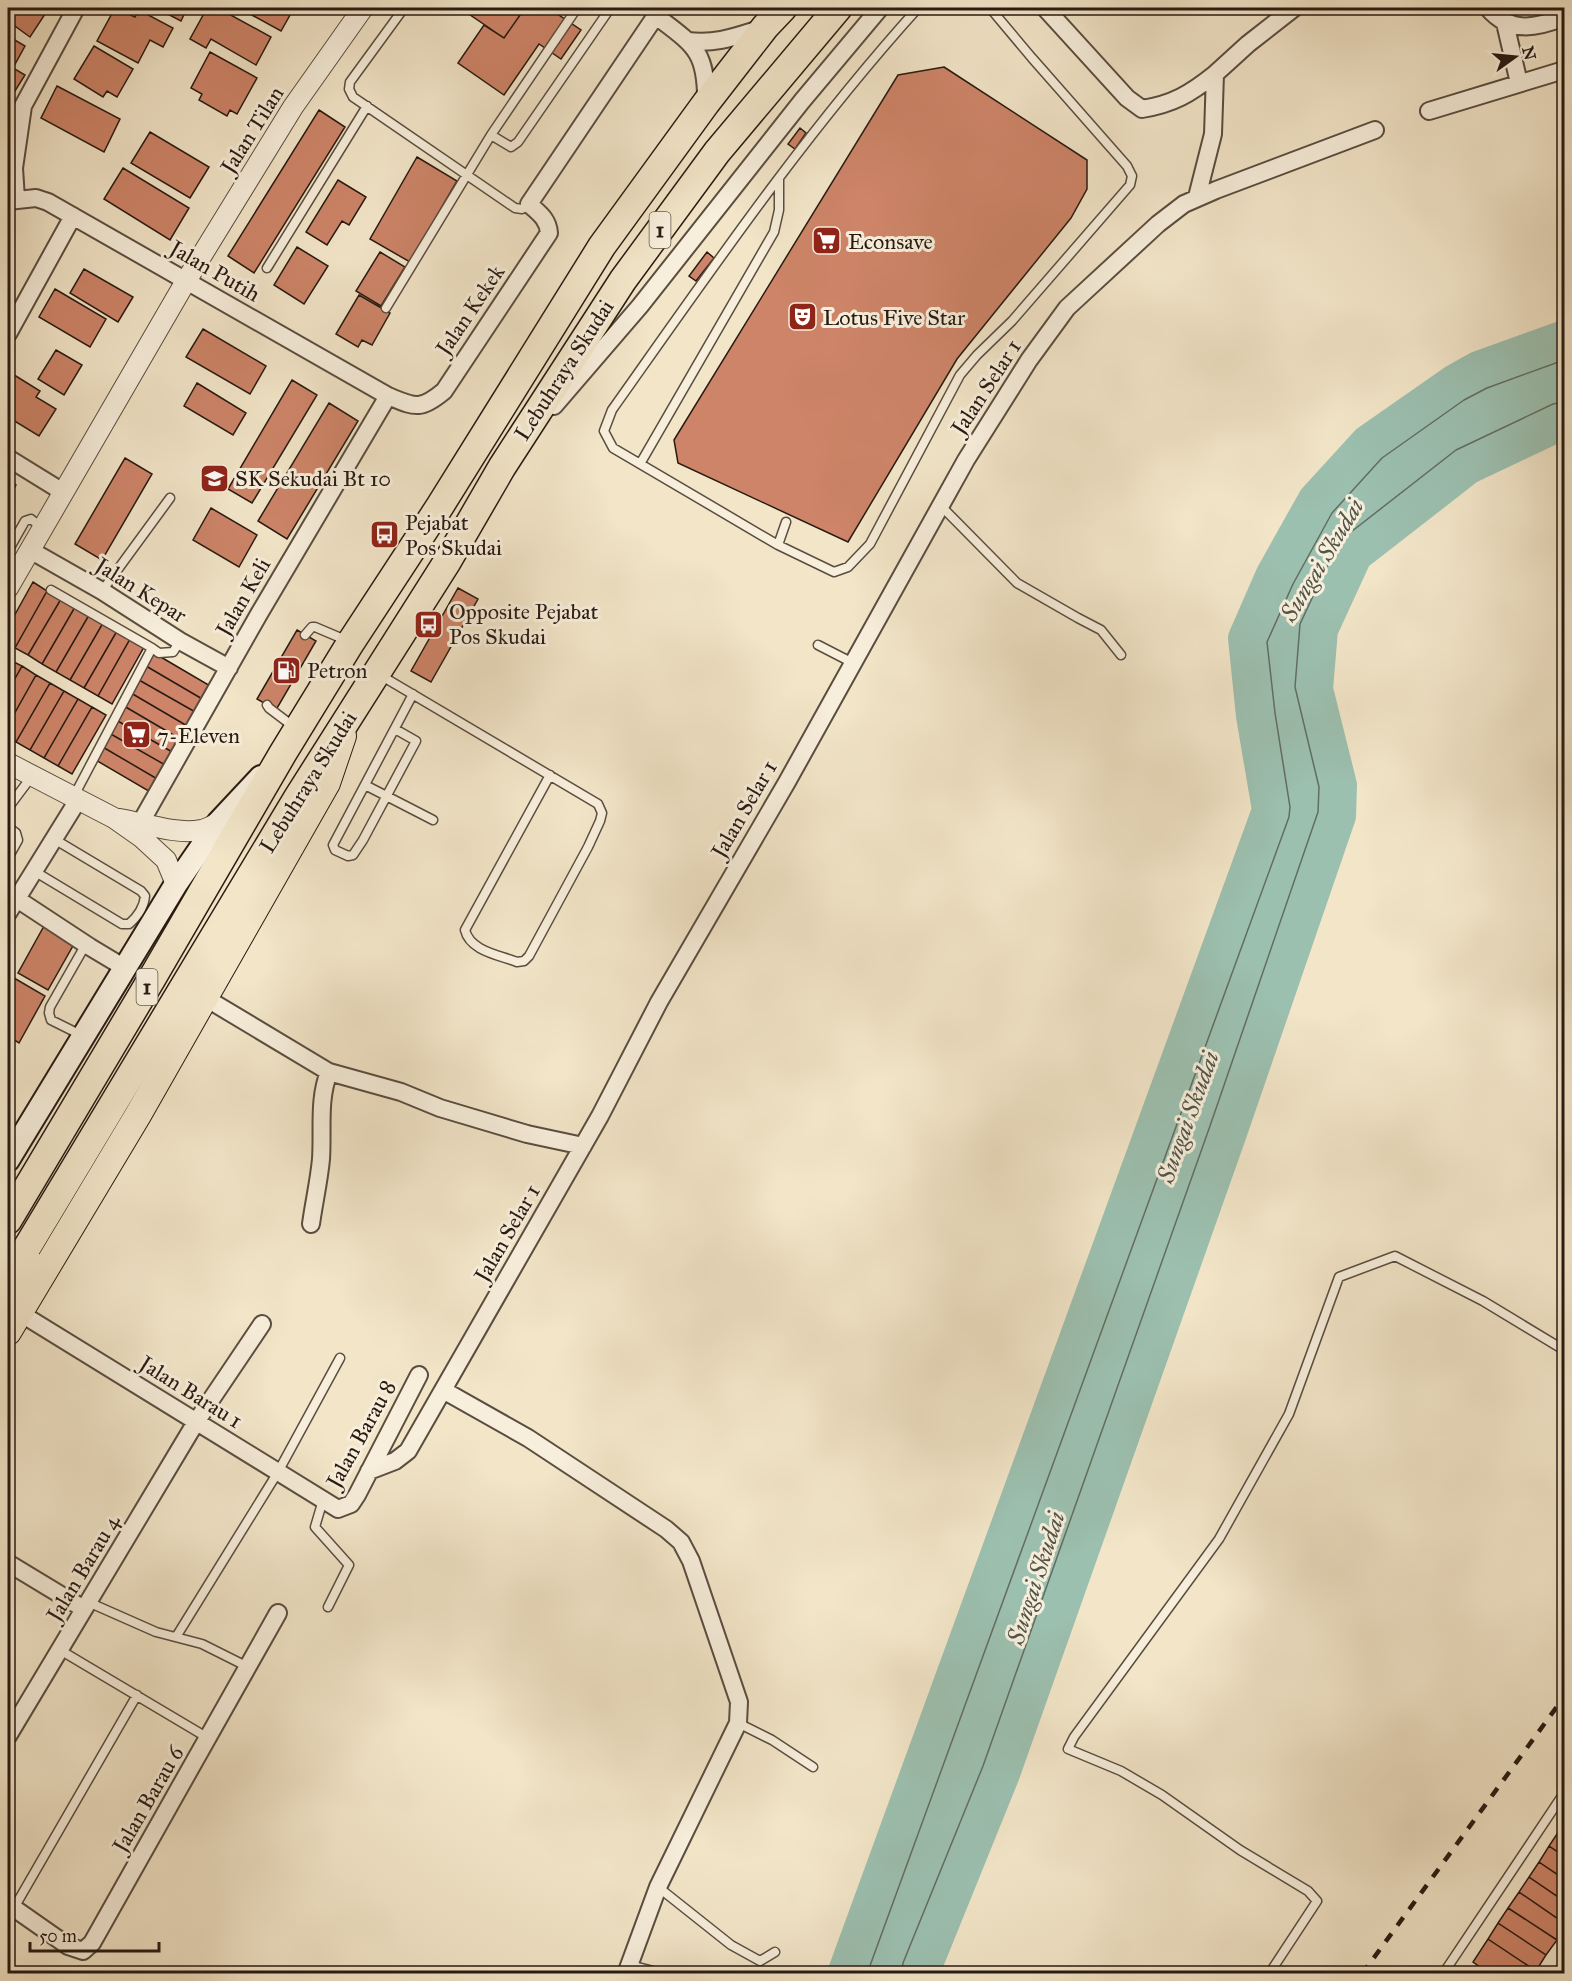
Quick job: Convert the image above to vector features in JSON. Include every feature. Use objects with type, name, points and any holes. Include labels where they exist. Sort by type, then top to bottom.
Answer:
[{"type":"highway","name":"Lebuhraya Skudai","points":[[8,1220],[282,753],[602,246],[706,103],[765,27],[783,8]]},
{"type":"highway","name":"Lebuhraya Skudai","points":[[8,1279],[256,866],[350,713],[447,562],[501,467],[623,280],[717,152],[838,8]]},
{"type":"highway","points":[[12,1318],[58,1210],[91,1142]]},
{"type":"main road","points":[[12,1318],[138,1115],[327,783],[350,713]]},
{"type":"main road","points":[[8,1160],[176,884],[218,823],[282,753]]},
{"type":"street","points":[[12,200],[23,106],[76,8]]},
{"type":"street","name":"Jalan Tilan","points":[[8,588],[186,281],[293,107],[363,8]]},
{"type":"street","points":[[501,467],[640,306],[802,101],[880,8]]},
{"type":"street","points":[[1045,8],[1127,98],[1142,109],[1173,101],[1193,92],[1294,8]]},
{"type":"street","points":[[1488,8],[1504,22],[1522,26],[1543,26],[1564,16]]},
{"type":"street","points":[[530,204],[658,11],[699,54],[706,88],[706,103]]},
{"type":"street","points":[[1504,22],[1518,80]]},
{"type":"street","points":[[688,40],[706,43],[726,40],[765,27]]},
{"type":"street","points":[[1429,111],[1518,80],[1564,69]]},
{"type":"street","points":[[1197,197],[1213,134],[1215,74]]},
{"type":"street","name":"Jalan Selar 1","points":[[369,1471],[395,1461],[408,1451],[583,1146],[659,1002],[966,460],[1029,360],[1067,308],[1158,224],[1184,204],[1197,197],[1375,130]]},
{"type":"street","name":"Jalan Putih","points":[[12,200],[36,198],[48,202],[388,396]]},
{"type":"street","name":"Jalan Kekek","points":[[388,396],[413,406],[429,403],[444,391],[549,233],[544,217],[530,204]]},
{"type":"street","points":[[8,334],[73,216]]},
{"type":"street","name":"Jalan Keli","points":[[141,822],[259,614],[388,396]]},
{"type":"street","points":[[8,458],[63,492]]},
{"type":"street","name":"Jalan Kepar","points":[[30,550],[229,668]]},
{"type":"street","points":[[8,763],[114,818],[166,860],[176,884]]},
{"type":"street","points":[[8,913],[54,839],[75,799]]},
{"type":"street","points":[[114,818],[190,831],[201,830],[218,823]]},
{"type":"street","points":[[17,899],[125,968]]},
{"type":"street","points":[[204,997],[329,1072],[401,1092],[441,1108],[495,1125],[583,1146]]},
{"type":"street","points":[[311,1224],[321,1159],[322,1098],[329,1072]]},
{"type":"street","name":"Jalan Barau 1","points":[[12,1318],[196,1422],[331,1505]]},
{"type":"street","name":"Jalan Barau 4","points":[[8,1736],[196,1422],[261,1324]]},
{"type":"street","name":"Jalan Barau 8","points":[[331,1505],[351,1504],[419,1375]]},
{"type":"street","points":[[443,1390],[528,1438],[666,1529],[681,1542],[691,1561],[738,1702],[738,1723],[658,1887],[628,1969]]},
{"type":"street","points":[[8,1563],[86,1605]]},
{"type":"street","name":"Jalan Barau 6","points":[[11,1906],[69,1946],[83,1951],[92,1943],[278,1613]]},
{"type":"lane","points":[[404,8],[350,82],[349,89],[353,97],[515,208],[522,209],[530,204]]},
{"type":"lane","points":[[386,308],[491,135],[578,8]]},
{"type":"lane","points":[[491,135],[512,147],[518,142],[609,10],[608,8]]},
{"type":"lane","points":[[918,8],[830,110],[711,270],[612,411],[604,431],[613,448],[778,545],[834,572],[848,567],[870,544],[960,375],[1012,321],[1130,185],[1132,176],[1127,166],[990,8]]},
{"type":"lane","points":[[267,267],[367,106]]},
{"type":"lane","points":[[640,464],[774,232],[779,210],[779,179]]},
{"type":"lane","points":[[102,591],[170,498]]},
{"type":"lane","points":[[941,506],[1017,583],[1101,630],[1121,655]]},
{"type":"lane","points":[[8,550],[25,521],[31,519],[42,528]]},
{"type":"lane","points":[[778,545],[786,522]]},
{"type":"lane","points":[[51,590],[159,653],[173,652],[180,641]]},
{"type":"lane","points":[[305,635],[312,627],[315,627],[351,642]]},
{"type":"lane","points":[[818,645],[853,663]]},
{"type":"lane","points":[[75,799],[152,648]]},
{"type":"lane","points":[[377,673],[550,775],[598,804],[602,813],[588,847],[529,956],[524,961],[517,962],[474,946],[467,939],[465,930],[550,775]]},
{"type":"lane","points":[[394,729],[416,741],[353,855],[348,856],[335,850],[333,845],[394,729],[413,694]]},
{"type":"lane","points":[[267,705],[297,730]]},
{"type":"lane","points":[[8,808],[32,776]]},
{"type":"lane","points":[[365,785],[433,820]]},
{"type":"lane","points":[[8,827],[16,833],[18,840],[8,858]]},
{"type":"lane","points":[[34,871],[122,924],[129,924],[134,920],[145,902],[145,896],[141,891],[54,839]]},
{"type":"lane","points":[[83,1036],[51,1020],[49,1013],[50,1007],[86,944]]},
{"type":"lane","points":[[1269,1974],[1317,1901],[1308,1891],[1240,1850],[1162,1795],[1121,1771],[1068,1749],[1074,1737],[1219,1539],[1289,1414],[1339,1277],[1395,1256],[1483,1301],[1564,1350]]},
{"type":"lane","points":[[176,1637],[278,1472],[340,1358]]},
{"type":"lane","points":[[328,1607],[349,1565],[315,1527],[331,1505]]},
{"type":"lane","points":[[86,1605],[156,1632],[202,1644],[249,1666]]},
{"type":"lane","points":[[60,1650],[209,1738]]},
{"type":"lane","points":[[11,1906],[136,1695]]},
{"type":"lane","points":[[738,1723],[772,1740],[813,1767]]},
{"type":"lane","points":[[1443,1974],[1564,1793]]},
{"type":"lane","points":[[658,1887],[731,1945],[760,1961],[775,1952]]},
{"type":"lane","points":[[628,1969],[665,1974]]},
{"type":"water","name":"Sungai Skudai","points":[[1564,336],[1564,423],[1469,468],[1356,556],[1322,630],[1317,689],[1341,785],[1340,816],[1231,1133],[1004,1774],[923,1973],[843,1973],[1268,810],[1252,716],[1244,638],[1272,574],[1314,499],[1367,441],[1453,381],[1478,367]]},
{"type":"building","points":[[8,8],[49,8],[30,37],[8,21]]},
{"type":"building","points":[[115,8],[135,17],[139,10],[173,28],[163,47],[150,40],[138,63],[97,41]]},
{"type":"building","points":[[156,8],[187,8],[181,21]]},
{"type":"building","points":[[207,8],[218,8],[271,37],[256,65],[211,39],[206,48],[190,39]]},
{"type":"building","points":[[239,8],[294,8],[281,31]]},
{"type":"building","points":[[460,8],[525,8],[504,38]]},
{"type":"building","points":[[525,8],[565,8],[559,15],[581,30],[561,59],[539,44],[504,95],[458,63],[484,25],[504,38]]},
{"type":"building","points":[[8,36],[25,46],[13,68],[25,75],[15,91],[8,86]]},
{"type":"building","points":[[94,46],[133,69],[117,97],[107,91],[103,97],[74,79]]},
{"type":"building","points":[[210,52],[257,78],[237,114],[230,110],[227,116],[199,100],[202,94],[191,88]]},
{"type":"building","points":[[944,67],[1087,160],[1087,189],[1071,218],[957,359],[848,542],[678,463],[674,440],[898,75]]},
{"type":"building","points":[[57,86],[120,119],[104,152],[41,118]]},
{"type":"building","points":[[319,110],[345,127],[254,273],[228,256]]},
{"type":"building","points":[[800,128],[806,133],[795,149],[788,144]]},
{"type":"building","points":[[150,132],[209,167],[190,198],[131,163]]},
{"type":"building","points":[[417,157],[457,181],[410,262],[370,239]]},
{"type":"building","points":[[123,168],[189,208],[170,240],[104,199]]},
{"type":"building","points":[[338,180],[366,197],[349,225],[342,221],[327,245],[306,232]]},
{"type":"building","points":[[297,247],[328,266],[304,304],[274,285]]},
{"type":"building","points":[[380,252],[405,267],[381,306],[356,291]]},
{"type":"building","points":[[707,252],[714,258],[696,281],[689,276]]},
{"type":"building","points":[[84,269],[133,297],[118,322],[70,293]]},
{"type":"building","points":[[55,289],[106,319],[90,347],[39,317]]},
{"type":"building","points":[[359,295],[390,313],[372,345],[362,340],[358,347],[336,334]]},
{"type":"building","points":[[203,329],[266,366],[250,394],[186,357]]},
{"type":"building","points":[[56,350],[82,365],[64,395],[38,379]]},
{"type":"building","points":[[11,373],[40,391],[36,397],[56,409],[39,436],[8,417],[8,379]]},
{"type":"building","points":[[292,380],[317,395],[252,503],[228,489]]},
{"type":"building","points":[[197,383],[246,413],[233,435],[184,406]]},
{"type":"building","points":[[329,403],[358,421],[287,539],[258,521]]},
{"type":"building","points":[[125,458],[152,474],[102,560],[75,544]]},
{"type":"building","points":[[8,479],[16,485],[8,500]]},
{"type":"building","points":[[211,508],[257,535],[239,567],[193,540]]},
{"type":"building","points":[[33,582],[47,591],[15,648],[8,643],[8,627]]},
{"type":"building","points":[[458,588],[478,599],[431,682],[411,671]]},
{"type":"building","points":[[47,591],[61,599],[28,655],[15,648]]},
{"type":"building","points":[[61,599],[75,607],[42,664],[28,655]]},
{"type":"building","points":[[75,607],[89,615],[56,672],[42,664]]},
{"type":"building","points":[[89,615],[103,623],[70,680],[56,672]]},
{"type":"building","points":[[103,623],[117,631],[84,688],[70,680]]},
{"type":"building","name":"Petron","points":[[297,630],[316,641],[276,710],[257,699]]},
{"type":"building","points":[[117,631],[130,639],[98,696],[84,688]]},
{"type":"building","points":[[130,639],[144,647],[112,704],[98,696]]},
{"type":"building","points":[[154,653],[212,687],[204,700],[146,666]]},
{"type":"building","points":[[8,659],[22,666],[8,691]]},
{"type":"building","points":[[22,666],[36,675],[8,725],[8,691]]},
{"type":"building","points":[[146,666],[204,700],[197,713],[139,680]]},
{"type":"building","points":[[36,675],[50,683],[16,742],[8,737],[8,725]]},
{"type":"building","points":[[139,680],[197,713],[189,727],[131,693]]},
{"type":"building","points":[[50,683],[64,691],[30,750],[16,742]]},
{"type":"building","points":[[64,691],[78,699],[44,758],[30,750]]},
{"type":"building","points":[[131,693],[189,727],[182,740],[124,706]]},
{"type":"building","points":[[78,699],[92,707],[58,766],[44,758]]},
{"type":"building","points":[[124,706],[182,740],[174,753],[116,720]]},
{"type":"building","points":[[92,707],[106,715],[72,774],[58,766]]},
{"type":"building","points":[[116,720],[174,753],[167,766],[109,733]]},
{"type":"building","points":[[109,733],[167,766],[159,780],[101,746]]},
{"type":"building","points":[[101,746],[159,780],[152,793],[94,759]]},
{"type":"building","points":[[44,926],[74,944],[48,990],[18,973]]},
{"type":"building","points":[[14,978],[45,996],[19,1043],[8,1036],[8,990]]},
{"type":"building","points":[[1559,1831],[1564,1834],[1564,1856],[1549,1846]]},
{"type":"building","points":[[1549,1846],[1564,1856],[1564,1879],[1539,1862]]},
{"type":"building","points":[[1539,1862],[1564,1879],[1564,1901],[1529,1877]]},
{"type":"building","points":[[1529,1877],[1564,1901],[1564,1923],[1519,1892]]},
{"type":"building","points":[[1519,1892],[1564,1923],[1564,1928],[1557,1940],[1508,1908]]},
{"type":"building","points":[[1508,1908],[1557,1940],[1546,1955],[1498,1923]]},
{"type":"building","points":[[1498,1923],[1546,1955],[1536,1971],[1488,1939]]},
{"type":"building","points":[[1488,1939],[1536,1971],[1535,1974],[1490,1974],[1473,1962]]},
{"type":"waterway","points":[[843,1974],[1268,810],[1252,716],[1244,638],[1272,574],[1314,499],[1367,441],[1453,381],[1478,367],[1564,336]]},
{"type":"waterway","points":[[923,1974],[1004,1774],[1231,1133],[1340,816],[1341,785],[1317,689],[1322,630],[1356,556],[1469,468],[1564,423]]},
{"type":"railway","points":[[1362,1974],[1564,1697]]},
{"type":"place","name":"Econsave","points":[[827,241]]},
{"type":"place","name":"Lotus Five Star","points":[[802,317]]},
{"type":"place","name":"SK Sekudai Bt 10","points":[[214,478]]},
{"type":"place","name":"Pejabat Pos Skudai","points":[[384,535]]},
{"type":"place","name":"Opposite Pejabat Pos Skudai","points":[[428,624]]},
{"type":"place","name":"Petron","points":[[286,670]]},
{"type":"place","name":"7-Eleven","points":[[136,735]]}]
